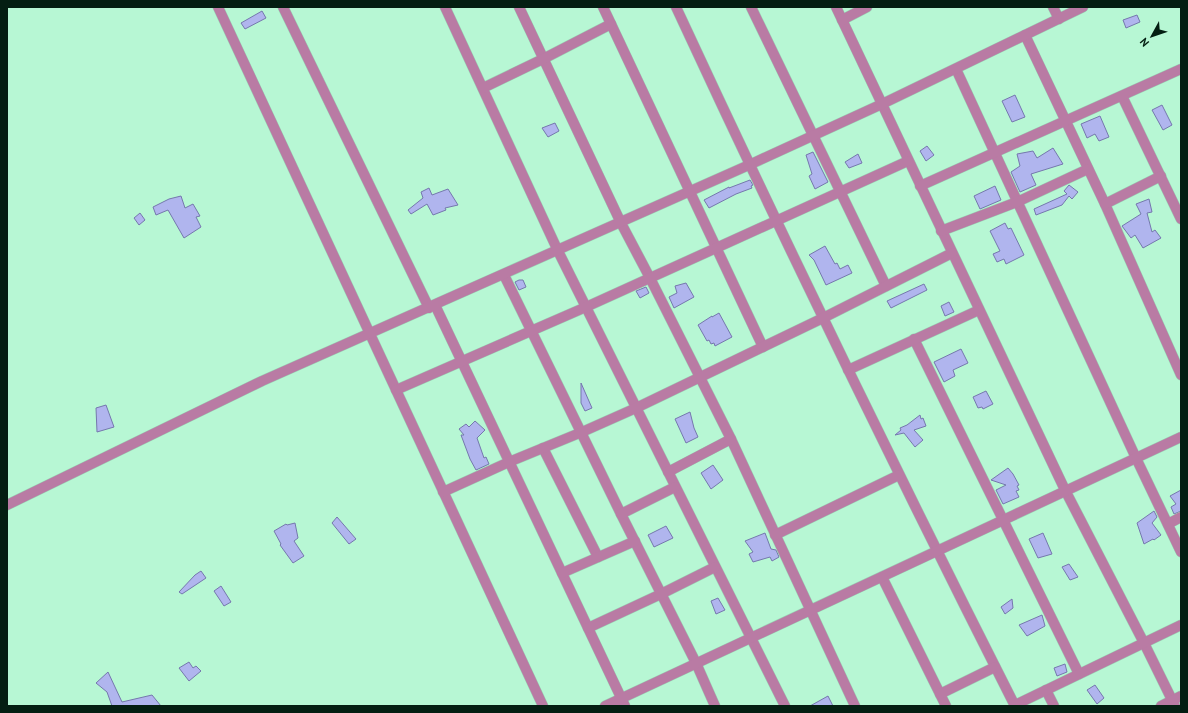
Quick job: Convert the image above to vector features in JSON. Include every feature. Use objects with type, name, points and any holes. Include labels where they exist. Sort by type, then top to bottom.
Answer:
[{"type":"street","points":[[218,7],[543,706]]},
{"type":"street","points":[[283,7],[432,306],[461,361],[624,702]]},
{"type":"street","points":[[445,7],[558,251],[785,706]]},
{"type":"street","points":[[519,7],[621,223],[701,377],[731,439],[855,706]]},
{"type":"street","points":[[603,7],[763,347]]},
{"type":"street","points":[[676,7],[749,165],[848,370],[936,551],[1015,705],[1181,625]]},
{"type":"street","points":[[752,7],[886,286]]},
{"type":"street","points":[[836,7],[1065,490],[1144,643],[1176,701],[1161,706]]},
{"type":"street","points":[[842,20],[867,7]]},
{"type":"street","points":[[1053,7],[1059,18]]},
{"type":"street","points":[[7,505],[262,381],[504,275],[814,136],[1083,7]]},
{"type":"street","points":[[483,88],[611,24]]},
{"type":"street","points":[[1025,35],[1179,363],[1181,375]]},
{"type":"street","points":[[956,68],[1181,552]]},
{"type":"street","points":[[920,186],[1180,71]]},
{"type":"street","points":[[1122,96],[1181,219]]},
{"type":"street","points":[[396,390],[586,307],[908,161]]},
{"type":"street","points":[[941,231],[1017,202],[1088,169]]},
{"type":"street","points":[[1105,204],[1161,176]]},
{"type":"street","points":[[443,492],[636,408],[823,318],[952,253]]},
{"type":"street","points":[[504,275],[696,663],[715,706]]},
{"type":"street","points":[[848,370],[979,310]]},
{"type":"street","points":[[914,340],[1079,674]]},
{"type":"street","points":[[605,706],[624,702],[696,663],[1181,437]]},
{"type":"street","points":[[668,472],[731,439]]},
{"type":"street","points":[[543,448],[598,557]]},
{"type":"street","points":[[775,535],[899,475]]},
{"type":"street","points":[[621,514],[675,487]]},
{"type":"street","points":[[1168,524],[1181,517]]},
{"type":"street","points":[[562,573],[635,541]]},
{"type":"street","points":[[588,628],[715,567]]},
{"type":"street","points":[[882,577],[946,706]]},
{"type":"street","points":[[940,694],[995,666]]},
{"type":"street","points":[[1046,690],[1054,706]]},
{"type":"building","points":[[262,11],[266,18],[245,29],[241,23]]},
{"type":"building","points":[[1137,15],[1140,22],[1126,28],[1123,20]]},
{"type":"building","points":[[1015,95],[1025,117],[1012,122],[1002,101]]},
{"type":"building","points":[[1162,105],[1172,125],[1163,130],[1152,110]]},
{"type":"building","points":[[1100,116],[1109,137],[1099,141],[1095,134],[1087,138],[1081,124]]},
{"type":"building","points":[[555,123],[559,131],[548,137],[542,128]]},
{"type":"building","points":[[927,146],[934,155],[926,161],[920,151]]},
{"type":"building","points":[[1053,148],[1063,164],[1031,174],[1036,185],[1020,192],[1011,172],[1020,166],[1017,154],[1033,151],[1037,158]]},
{"type":"building","points":[[813,152],[828,182],[815,189],[809,176],[812,174],[806,155]]},
{"type":"building","points":[[858,154],[862,163],[849,168],[845,162]]},
{"type":"building","points":[[750,180],[753,185],[751,186],[752,188],[736,194],[709,208],[704,200],[729,187]]},
{"type":"building","points":[[1069,185],[1078,192],[1072,199],[1069,196],[1062,205],[1036,215],[1034,209],[1067,194],[1064,191]]},
{"type":"building","points":[[995,186],[1001,200],[980,209],[974,196]]},
{"type":"building","points":[[429,188],[432,195],[448,189],[458,205],[445,208],[446,210],[433,215],[427,204],[411,214],[408,210],[423,198],[421,192]]},
{"type":"building","points":[[181,196],[185,208],[193,204],[200,216],[196,217],[201,227],[184,238],[168,210],[156,215],[153,207],[169,199]]},
{"type":"building","points":[[1149,199],[1152,212],[1147,213],[1152,232],[1155,230],[1161,238],[1143,248],[1135,235],[1131,238],[1122,226],[1141,214],[1136,204]]},
{"type":"building","points":[[140,213],[145,220],[139,225],[134,218]]},
{"type":"building","points":[[1005,223],[1008,229],[1011,228],[1024,255],[1006,264],[1004,259],[997,262],[993,254],[1000,251],[990,231]]},
{"type":"building","points":[[825,246],[835,264],[837,263],[840,269],[848,265],[852,273],[826,285],[814,260],[809,255]]},
{"type":"building","points":[[523,280],[526,287],[519,290],[515,282]]},
{"type":"building","points":[[686,283],[694,297],[674,308],[669,297],[677,293],[675,286]]},
{"type":"building","points":[[924,284],[927,290],[891,308],[887,301]]},
{"type":"building","points":[[646,287],[649,293],[640,298],[636,291]]},
{"type":"building","points":[[949,302],[954,312],[945,316],[941,306]]},
{"type":"building","points":[[719,313],[732,337],[715,346],[714,343],[711,344],[709,340],[707,341],[698,325]]},
{"type":"building","points":[[961,349],[968,363],[953,370],[955,376],[944,382],[934,362]]},
{"type":"building","points":[[581,383],[592,408],[585,411],[581,403]]},
{"type":"building","points":[[986,391],[993,404],[983,409],[982,407],[978,408],[973,397]]},
{"type":"building","points":[[106,405],[114,427],[97,432],[96,408]]},
{"type":"building","points":[[690,412],[698,437],[686,443],[675,419]]},
{"type":"building","points":[[920,415],[926,426],[914,430],[923,440],[915,447],[904,433],[895,435],[901,430],[900,428],[907,425]]},
{"type":"building","points":[[475,421],[485,430],[477,438],[484,458],[486,457],[489,464],[476,470],[461,435],[464,435],[459,429],[466,424],[469,427]]},
{"type":"building","points":[[713,465],[723,480],[711,489],[701,473]]},
{"type":"building","points":[[1008,468],[1019,485],[1017,486],[1019,490],[1016,491],[1019,497],[1003,504],[996,490],[1006,485],[991,480]]},
{"type":"building","points":[[1181,490],[1181,511],[1174,514],[1171,507],[1176,504],[1170,496]]},
{"type":"building","points":[[1154,511],[1157,517],[1152,523],[1161,535],[1144,544],[1137,523]]},
{"type":"building","points":[[337,517],[356,539],[349,544],[332,523]]},
{"type":"building","points":[[295,523],[298,538],[294,541],[304,556],[293,563],[280,545],[281,544],[274,531],[286,524]]},
{"type":"building","points":[[666,526],[673,538],[654,547],[648,535]]},
{"type":"building","points":[[765,533],[771,549],[776,550],[779,557],[772,561],[770,557],[753,562],[749,554],[753,552],[745,541]]},
{"type":"building","points":[[1043,533],[1052,554],[1038,558],[1029,539]]},
{"type":"building","points":[[1069,564],[1078,577],[1070,580],[1062,567]]},
{"type":"building","points":[[201,571],[206,578],[182,594],[179,592],[195,575]]},
{"type":"building","points":[[221,586],[231,602],[224,606],[214,591]]},
{"type":"building","points":[[718,598],[725,610],[716,614],[711,601]]},
{"type":"building","points":[[1012,599],[1013,608],[1005,614],[1001,607]]},
{"type":"building","points":[[1042,615],[1045,626],[1027,636],[1019,625]]},
{"type":"building","points":[[189,662],[193,668],[196,666],[201,671],[189,681],[179,668]]},
{"type":"building","points":[[1065,664],[1067,672],[1057,676],[1054,668]]},
{"type":"building","points":[[108,672],[122,702],[152,695],[161,706],[112,706],[107,692],[96,683]]},
{"type":"building","points":[[1095,685],[1104,698],[1097,704],[1087,690]]},
{"type":"building","points":[[828,696],[833,706],[810,706]]}]
